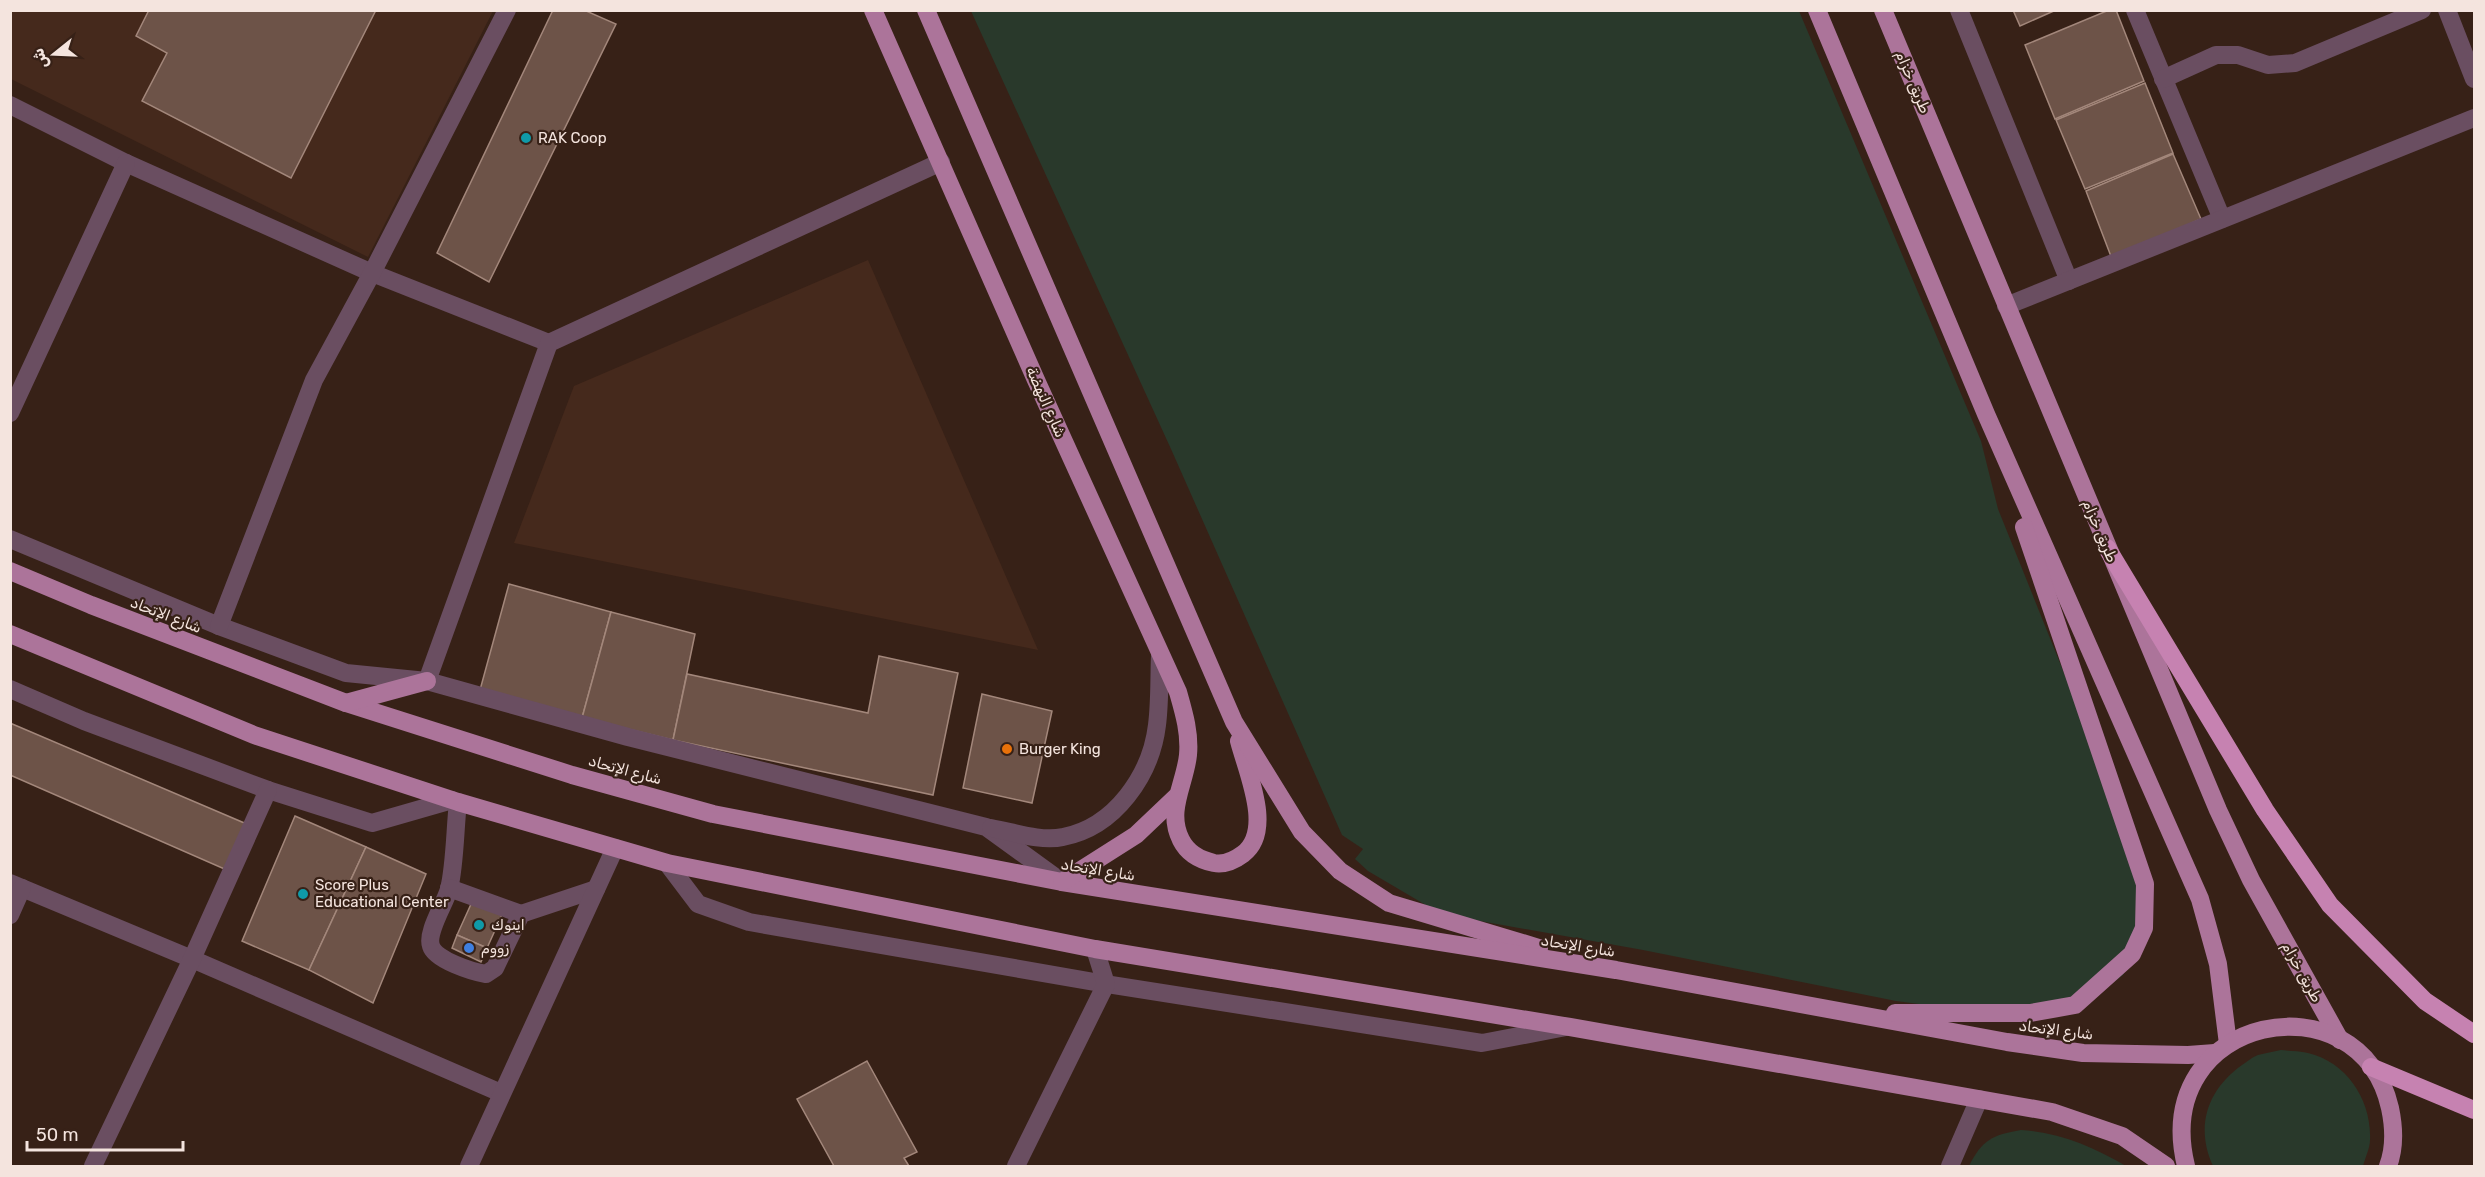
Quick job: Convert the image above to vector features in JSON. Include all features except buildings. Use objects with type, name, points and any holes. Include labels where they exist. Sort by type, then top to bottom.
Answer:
[{"type":"highway","points":[[2107,548],[2265,810],[2330,905],[2425,1001],[2475,1034]]},
{"type":"highway","points":[[2371,1067],[2475,1110]]},
{"type":"main road","name":"شارع النهضة","points":[[873,10],[1178,692],[1189,732],[1188,757],[1176,797]]},
{"type":"main road","points":[[926,10],[1234,722],[1259,813],[1257,833],[1249,849],[1235,860],[1217,863],[1196,858],[1180,839],[1175,818],[1176,797]]},
{"type":"main road","points":[[1817,10],[1986,414],[2200,898],[2218,964],[2221,1048]]},
{"type":"main road","name":"طريق خزام","points":[[1883,10],[2227,830],[2251,880],[2340,1040]]},
{"type":"main road","points":[[1849,1013],[2030,1013],[2075,1005],[2132,954],[2144,928],[2145,884],[1986,414]]},
{"type":"main road","name":"شارع الإتحاد","points":[[10,571],[91,605],[346,703],[572,775],[713,814],[1062,882],[1616,970],[2007,1042],[2083,1053],[2188,1055],[2221,1048]]},
{"type":"main road","points":[[10,634],[254,735],[455,801],[667,863],[1095,949],[1570,1027],[2052,1112],[2122,1136],[2166,1167]]},
{"type":"main road","points":[[346,703],[427,681]]},
{"type":"main road","points":[[1234,722],[1302,831],[1340,871],[1379,897],[1389,903],[1461,926],[1616,970]]},
{"type":"main road","points":[[1062,882],[1136,835],[1176,797]]},
{"type":"main road","points":[[2186,1167],[2180,1142],[2183,1109],[2194,1079],[2221,1048],[2254,1031],[2283,1025],[2313,1029],[2340,1040],[2357,1052],[2371,1067],[2387,1095],[2394,1126],[2388,1167]]},
{"type":"street","points":[[219,626],[314,380],[372,273],[507,10]]},
{"type":"street","points":[[1959,10],[2069,280]]},
{"type":"street","points":[[2135,10],[2222,219]]},
{"type":"street","points":[[2163,79],[2216,55],[2238,55],[2268,65],[2295,63],[2422,10]]},
{"type":"street","points":[[2446,10],[2475,79]]},
{"type":"street","points":[[10,105],[126,163],[372,273],[549,343]]},
{"type":"street","points":[[2006,306],[2475,118]]},
{"type":"street","points":[[427,681],[549,343],[941,162]]},
{"type":"street","points":[[10,413],[126,163]]},
{"type":"street","points":[[10,539],[219,626],[346,673],[427,681],[628,737],[986,827],[1038,837],[1062,837],[1096,826],[1120,805],[1141,776],[1152,751],[1157,725],[1160,656]]},
{"type":"street","points":[[10,689],[84,721],[268,790],[372,823],[455,801],[449,888],[430,938],[431,947],[437,955],[486,974],[495,968],[521,914]]},
{"type":"street","points":[[93,1167],[268,790]]},
{"type":"street","points":[[986,827],[1062,882]]},
{"type":"street","points":[[469,1167],[615,848]]},
{"type":"street","points":[[667,863],[698,904],[749,922],[1106,984],[1482,1043],[1570,1027]]},
{"type":"street","points":[[10,915],[16,886],[192,958],[501,1093]]},
{"type":"street","points":[[449,888],[521,914],[596,889]]},
{"type":"street","points":[[1016,1167],[1106,984],[1095,949]]},
{"type":"street","points":[[1950,1167],[1979,1099]]},
{"type":"shaded area","points":[[10,11],[493,11],[368,257],[11,79]]},
{"type":"shaded area","points":[[868,260],[1038,650],[514,543],[574,386]]},
{"type":"green space","points":[[971,11],[1799,11],[1981,441],[1998,509],[2141,864],[2143,940],[2123,975],[2093,998],[2018,1017],[1896,1001],[1643,950],[1441,914],[1368,871],[1355,859],[1363,849],[1342,835],[1171,449]]},
{"type":"green space","points":[[2281,1050],[2305,1052],[2322,1058],[2345,1074],[2354,1085],[2362,1098],[2370,1125],[2370,1143],[2363,1166],[2213,1166],[2205,1137],[2205,1123],[2208,1110],[2220,1086],[2230,1075],[2258,1055]]},
{"type":"green space","points":[[2021,1130],[2062,1137],[2126,1166],[1969,1166],[1979,1150],[1989,1140],[2002,1134]]},
{"type":"place","name":"RAK Coop","points":[[526,138]]},
{"type":"place","name":"Burger King","points":[[1007,749]]},
{"type":"place","name":"Score Plus Educational Center","points":[[303,894]]},
{"type":"place","name":"اينوك","points":[[479,925]]},
{"type":"place","name":"زووم","points":[[469,948]]}]
